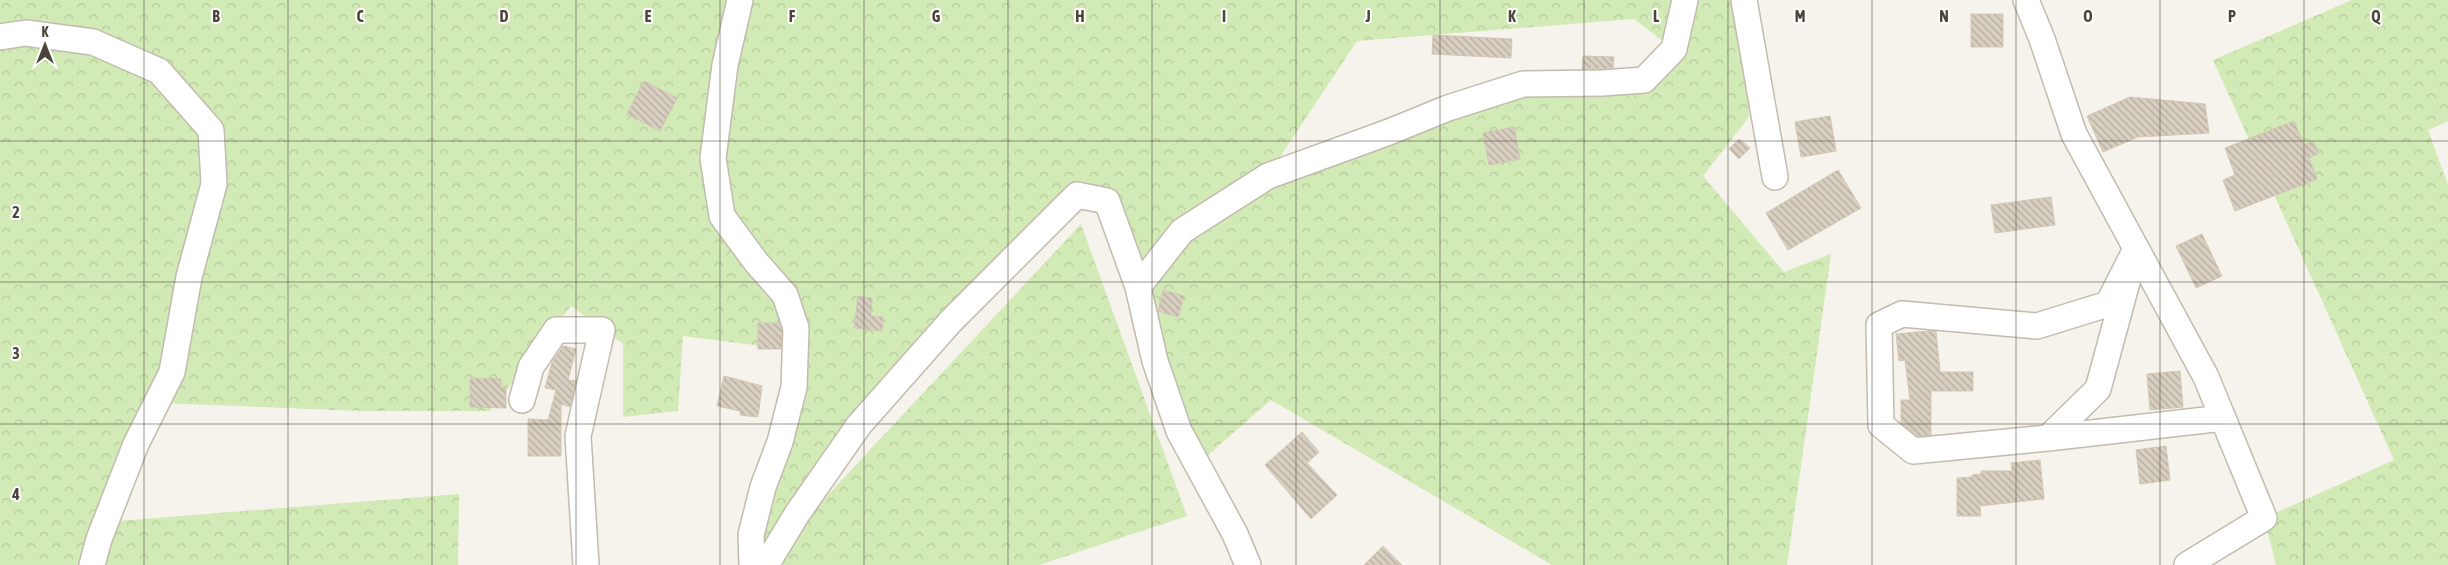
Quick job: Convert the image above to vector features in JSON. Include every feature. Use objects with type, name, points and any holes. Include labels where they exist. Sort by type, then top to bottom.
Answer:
[{"type":"street","points":[[740,0],[725,65],[713,158],[722,216],[756,262],[785,295],[796,328],[794,387],[780,442],[763,487],[751,535],[765,563],[859,425],[951,321],[1077,195],[1107,200],[1138,287],[1155,361],[1179,431],[1235,534],[1248,565]]},
{"type":"street","points":[[1138,287],[1182,231],[1268,176],[1389,132],[1448,108],[1523,84],[1602,83],[1644,80],[1674,49],[1685,0]]},
{"type":"street","points":[[1744,0],[1776,177]]},
{"type":"street","points":[[2026,0],[2042,39],[2074,134],[2206,377],[2264,518],[2187,565]]},
{"type":"street","points":[[0,37],[26,33],[92,42],[159,71],[211,130],[214,184],[189,277],[172,372],[136,444],[99,539],[92,565]]},
{"type":"street","points":[[2048,438],[2098,389],[2136,249]]},
{"type":"street","points":[[2136,249],[2108,304],[2037,326],[1902,314],[1879,326],[1881,425],[1912,451],[2223,418]]},
{"type":"street","points":[[522,400],[531,367],[556,330],[602,330],[578,436],[586,565]]},
{"type":"green space","points":[[0,0],[1741,0],[1749,117],[1703,176],[1784,272],[1831,254],[1787,565],[1552,565],[1271,400],[1208,455],[1179,431],[1132,271],[1107,201],[1077,195],[912,364],[755,565],[795,350],[683,336],[678,411],[623,417],[623,344],[571,306],[490,411],[362,411],[160,403],[118,521],[459,494],[458,565],[0,565]],"holes":[[[1634,19],[1673,49],[1644,80],[1602,83],[1448,108],[1268,175],[1357,41]]]},
{"type":"green space","points":[[2352,0],[2448,0],[2448,121],[2428,130],[2448,185],[2448,565],[2276,565],[2264,518],[2394,460],[2213,60]]},
{"type":"green space","points":[[1081,224],[1187,516],[1039,565],[773,565],[770,557]]},
{"type":"building","points":[[1971,14],[2003,14],[2003,47],[1971,47]]},
{"type":"building","points":[[1433,35],[1512,39],[1511,58],[1432,54]]},
{"type":"building","points":[[1583,56],[1614,57],[1613,68],[1582,69]]},
{"type":"building","points":[[644,81],[677,98],[660,131],[627,114]]},
{"type":"building","points":[[2130,97],[2205,104],[2209,133],[2138,137],[2103,152],[2087,116]]},
{"type":"building","points":[[1830,116],[1836,151],[1801,157],[1795,122]]},
{"type":"building","points":[[2294,121],[2304,145],[2313,141],[2319,153],[2309,158],[2317,179],[2235,211],[2223,180],[2235,175],[2225,148]]},
{"type":"building","points":[[1514,127],[1520,159],[1489,165],[1483,133]]},
{"type":"building","points":[[1739,139],[1750,148],[1739,159],[1729,149]]},
{"type":"building","points":[[1838,170],[1861,208],[1788,250],[1766,213]]},
{"type":"building","points":[[2051,197],[2055,225],[1995,233],[1991,205]]},
{"type":"building","points":[[2202,234],[2222,276],[2196,288],[2176,246]]},
{"type":"building","points":[[1163,290],[1184,296],[1178,317],[1158,311]]},
{"type":"building","points":[[858,296],[872,298],[871,316],[883,317],[882,331],[854,328]]},
{"type":"building","points":[[758,323],[779,323],[782,330],[781,349],[758,349]]},
{"type":"building","points":[[1936,331],[1940,372],[1973,372],[1973,391],[1931,391],[1931,435],[1917,436],[1901,423],[1901,400],[1910,400],[1905,360],[1899,361],[1896,334]]},
{"type":"building","points":[[563,346],[576,349],[568,380],[576,381],[570,407],[561,404],[561,456],[528,456],[528,419],[548,420],[556,390],[545,388],[552,362]]},
{"type":"building","points":[[2180,371],[2183,407],[2150,410],[2147,374]]},
{"type":"building","points":[[724,376],[762,386],[758,417],[740,415],[740,411],[717,406]]},
{"type":"building","points":[[470,378],[501,379],[501,388],[506,388],[506,408],[470,407]]},
{"type":"building","points":[[1302,432],[1319,452],[1307,463],[1337,495],[1311,519],[1265,465]]},
{"type":"building","points":[[2166,446],[2170,480],[2140,484],[2136,450]]},
{"type":"building","points":[[2040,460],[2044,499],[1980,506],[1981,516],[1957,516],[1957,478],[1972,477],[1972,475],[1981,474],[1981,471],[2012,471],[2011,463]]},
{"type":"building","points":[[1383,546],[1402,565],[1364,565]]}]
